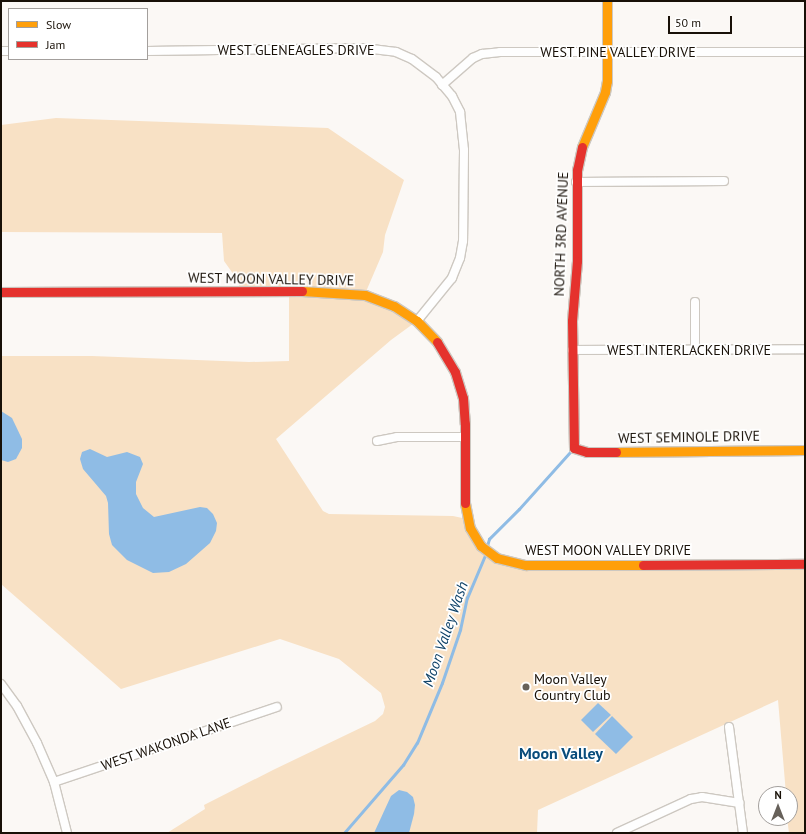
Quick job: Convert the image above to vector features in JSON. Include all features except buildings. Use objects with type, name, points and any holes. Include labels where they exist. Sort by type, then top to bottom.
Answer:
[{"type":"street","name":"NORTH 3RD AVENUE","points":[[574,448],[572,321],[577,261],[576,182],[578,161],[582,147],[607,81],[607,1]]},
{"type":"street","name":"WEST GLENEAGLES DRIVE","points":[[148,51],[364,48],[396,52],[412,59],[436,77],[452,96],[460,112],[464,158],[463,241],[460,258],[452,278],[417,321]]},
{"type":"street","name":"WEST PINE VALLEY DRIVE","points":[[442,85],[473,58],[482,54],[500,52],[805,52]]},
{"type":"street","points":[[576,182],[724,181]]},
{"type":"street","name":"WEST MOON VALLEY DRIVE","points":[[1,292],[349,292],[365,294],[394,306],[417,321],[436,340],[447,356],[455,372],[463,398],[465,437],[465,505],[467,519],[470,528],[481,546],[497,558],[526,565],[805,564]]},
{"type":"street","points":[[695,302],[695,350]]},
{"type":"street","name":"WEST INTERLACKEN DRIVE","points":[[572,350],[805,349]]},
{"type":"street","points":[[377,441],[397,437],[465,437]]},
{"type":"street","name":"WEST SEMINOLE DRIVE","points":[[574,448],[587,452],[805,450]]},
{"type":"street","points":[[1,684],[17,706],[37,743],[54,782],[67,833]]},
{"type":"street","name":"WEST WAKONDA LANE","points":[[54,782],[277,707]]},
{"type":"street","points":[[729,727],[743,833]]},
{"type":"street","points":[[617,833],[691,799],[702,797],[740,803]]},
{"type":"shaded area","name":"Moon Valley Country Club","points":[[56,118],[328,128],[404,180],[385,235],[383,252],[365,294],[417,321],[391,340],[276,439],[323,511],[329,514],[453,516],[467,519],[481,546],[516,563],[805,564],[805,833],[789,833],[788,826],[798,826],[798,786],[785,786],[778,700],[538,810],[537,833],[167,833],[205,809],[204,805],[375,721],[383,714],[385,707],[381,693],[339,659],[280,639],[121,689],[1,584],[1,356],[92,356],[249,362],[289,361],[289,292],[239,292],[239,282],[224,261],[222,233],[1,232],[1,125]]},
{"type":"water","points":[[1,411],[12,418],[22,439],[22,448],[16,459],[8,462],[1,460]]},
{"type":"water","points":[[90,449],[107,457],[127,452],[140,457],[143,464],[136,482],[136,494],[143,508],[154,517],[200,507],[207,508],[213,514],[217,523],[216,531],[210,543],[186,564],[169,572],[153,573],[127,560],[112,545],[109,534],[108,503],[106,496],[83,469],[80,459],[82,452]]},
{"type":"water","points":[[598,703],[611,715],[593,732],[581,720]]},
{"type":"water","points":[[612,716],[633,737],[616,754],[595,734]]},
{"type":"water","points":[[399,790],[407,792],[413,797],[415,805],[409,833],[374,833],[391,796]]},
{"type":"waterway","name":"Moon Valley Wash","points":[[487,546],[489,539],[519,509],[572,450]]},
{"type":"waterway","name":"Moon Valley Wash","points":[[344,833],[403,765],[417,743],[442,683],[460,630],[467,598],[486,553]]},
{"type":"traffic: slow","points":[[582,147],[605,92],[607,81],[607,1]]},
{"type":"traffic: slow","points":[[302,291],[365,295],[394,306],[417,321],[437,342]]},
{"type":"traffic: slow","points":[[616,452],[805,450]]},
{"type":"traffic: slow","points":[[465,503],[470,528],[481,546],[497,558],[526,565],[643,565]]},
{"type":"traffic: jam","points":[[582,147],[577,170],[577,261],[572,321],[574,448],[587,452],[616,452]]},
{"type":"traffic: jam","points":[[1,292],[302,291]]},
{"type":"traffic: jam","points":[[437,342],[455,372],[463,398],[465,424],[465,503]]},
{"type":"traffic: jam","points":[[643,565],[805,564]]},
{"type":"place","name":"Moon Valley Country Club","points":[[526,687]]},
{"type":"district","name":"Moon Valley","points":[[561,753]]}]
